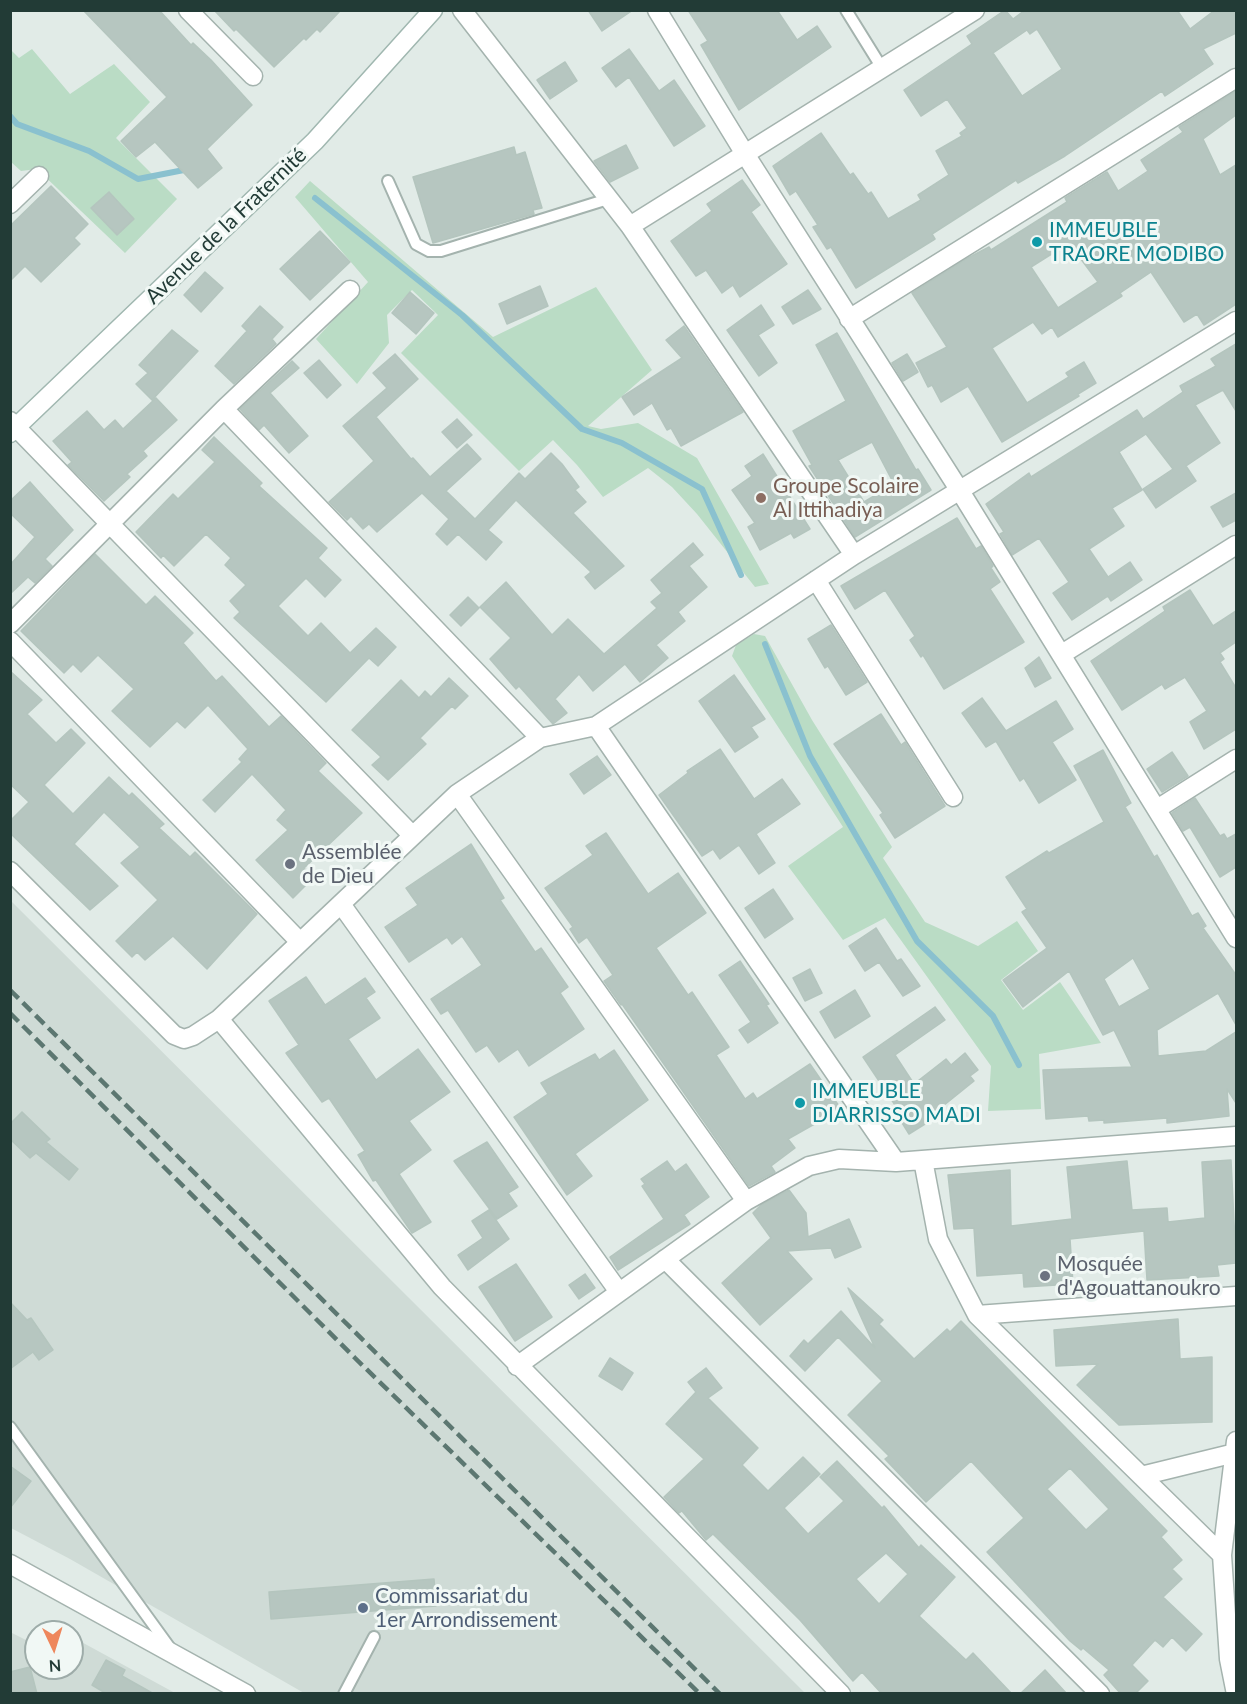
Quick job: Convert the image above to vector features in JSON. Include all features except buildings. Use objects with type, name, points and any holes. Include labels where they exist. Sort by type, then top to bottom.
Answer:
[{"type":"street","points":[[188,10],[253,76]]},
{"type":"street","name":"Avenue de la Fraternité","points":[[12,427],[315,141],[433,10]]},
{"type":"street","points":[[462,10],[630,226],[854,555]]},
{"type":"street","points":[[657,10],[745,154],[1062,654],[1236,938]]},
{"type":"street","points":[[630,226],[975,10]]},
{"type":"street","points":[[849,319],[1236,78]]},
{"type":"street","points":[[10,204],[39,176]]},
{"type":"street","points":[[10,624],[224,409],[350,290]]},
{"type":"street","points":[[10,871],[174,1035],[184,1039],[193,1036],[219,1019],[457,794],[540,738],[596,726],[854,555],[1236,321]]},
{"type":"street","points":[[224,409],[540,738]]},
{"type":"street","points":[[12,427],[112,524],[412,835]]},
{"type":"street","points":[[1062,654],[1236,545]]},
{"type":"street","points":[[816,580],[953,797]]},
{"type":"street","points":[[10,641],[300,942]]},
{"type":"street","points":[[596,726],[896,1162]]},
{"type":"street","points":[[1157,809],[1236,759]]},
{"type":"street","points":[[457,794],[746,1201]]},
{"type":"street","points":[[341,904],[619,1292]]},
{"type":"street","points":[[219,1019],[442,1287],[841,1694]]},
{"type":"street","points":[[517,1366],[746,1201],[809,1166],[839,1159],[896,1162],[1236,1136]]},
{"type":"street","points":[[923,1160],[938,1239],[977,1315],[1222,1555]]},
{"type":"street","points":[[665,1259],[1100,1694]]},
{"type":"street","points":[[977,1315],[1236,1296]]},
{"type":"street","points":[[1141,1476],[1236,1447],[1222,1555],[1229,1659],[1236,1694]]},
{"type":"street","points":[[10,1564],[246,1694]]},
{"type":"lane","points":[[846,10],[882,68]]},
{"type":"lane","points":[[388,181],[416,244],[429,251],[441,250],[608,199]]},
{"type":"lane","points":[[10,1427],[174,1654]]},
{"type":"lane","points":[[344,1694],[374,1637]]},
{"type":"shaded area","points":[[10,900],[805,1693],[304,1693],[70,1559],[11,1528]]},
{"type":"shaded area","points":[[10,1632],[24,1639],[24,1680],[84,1680],[84,1643],[175,1693],[11,1693]]},
{"type":"green space","points":[[10,49],[19,58],[32,49],[70,94],[114,64],[150,102],[116,138],[177,199],[125,253],[37,169],[21,171],[11,162]]},
{"type":"green space","points":[[310,181],[493,337],[596,287],[652,370],[588,426],[601,429],[638,423],[697,458],[769,584],[755,587],[697,514],[672,487],[648,468],[603,497],[553,440],[519,471],[401,353],[438,315],[412,290],[387,315],[389,343],[357,384],[316,339],[368,282],[295,197]]},
{"type":"green space","points":[[754,634],[765,636],[812,720],[892,847],[883,858],[925,922],[978,946],[1017,921],[1038,951],[1001,980],[1023,1010],[1060,982],[1101,1043],[1039,1054],[1041,1109],[988,1111],[991,1066],[885,918],[843,940],[788,866],[843,827],[732,656],[736,645]]},
{"type":"waterway","points":[[10,116],[17,124],[89,151],[138,179],[189,169]]},
{"type":"waterway","points":[[315,198],[462,315],[582,429],[622,443],[702,489],[741,575]]},
{"type":"waterway","points":[[765,644],[810,756],[917,941],[993,1016],[1019,1065]]},
{"type":"railway","points":[[10,990],[720,1694]]},
{"type":"railway","points":[[10,1013],[355,1358],[700,1694]]},
{"type":"place","name":"IMMEUBLE TRAORE MODIBO","points":[[1037,242]]},
{"type":"place","name":"Groupe Scolaire Al Ittihadiya","points":[[761,498]]},
{"type":"place","name":"Assemblée de Dieu","points":[[290,864]]},
{"type":"place","name":"IMMEUBLE DIARRISSO MADI","points":[[800,1103]]},
{"type":"place","name":"Mosquée d'Agouattanoukro","points":[[1045,1276]]},
{"type":"place","name":"Commissariat du 1er Arrondissement","points":[[363,1608]]}]
